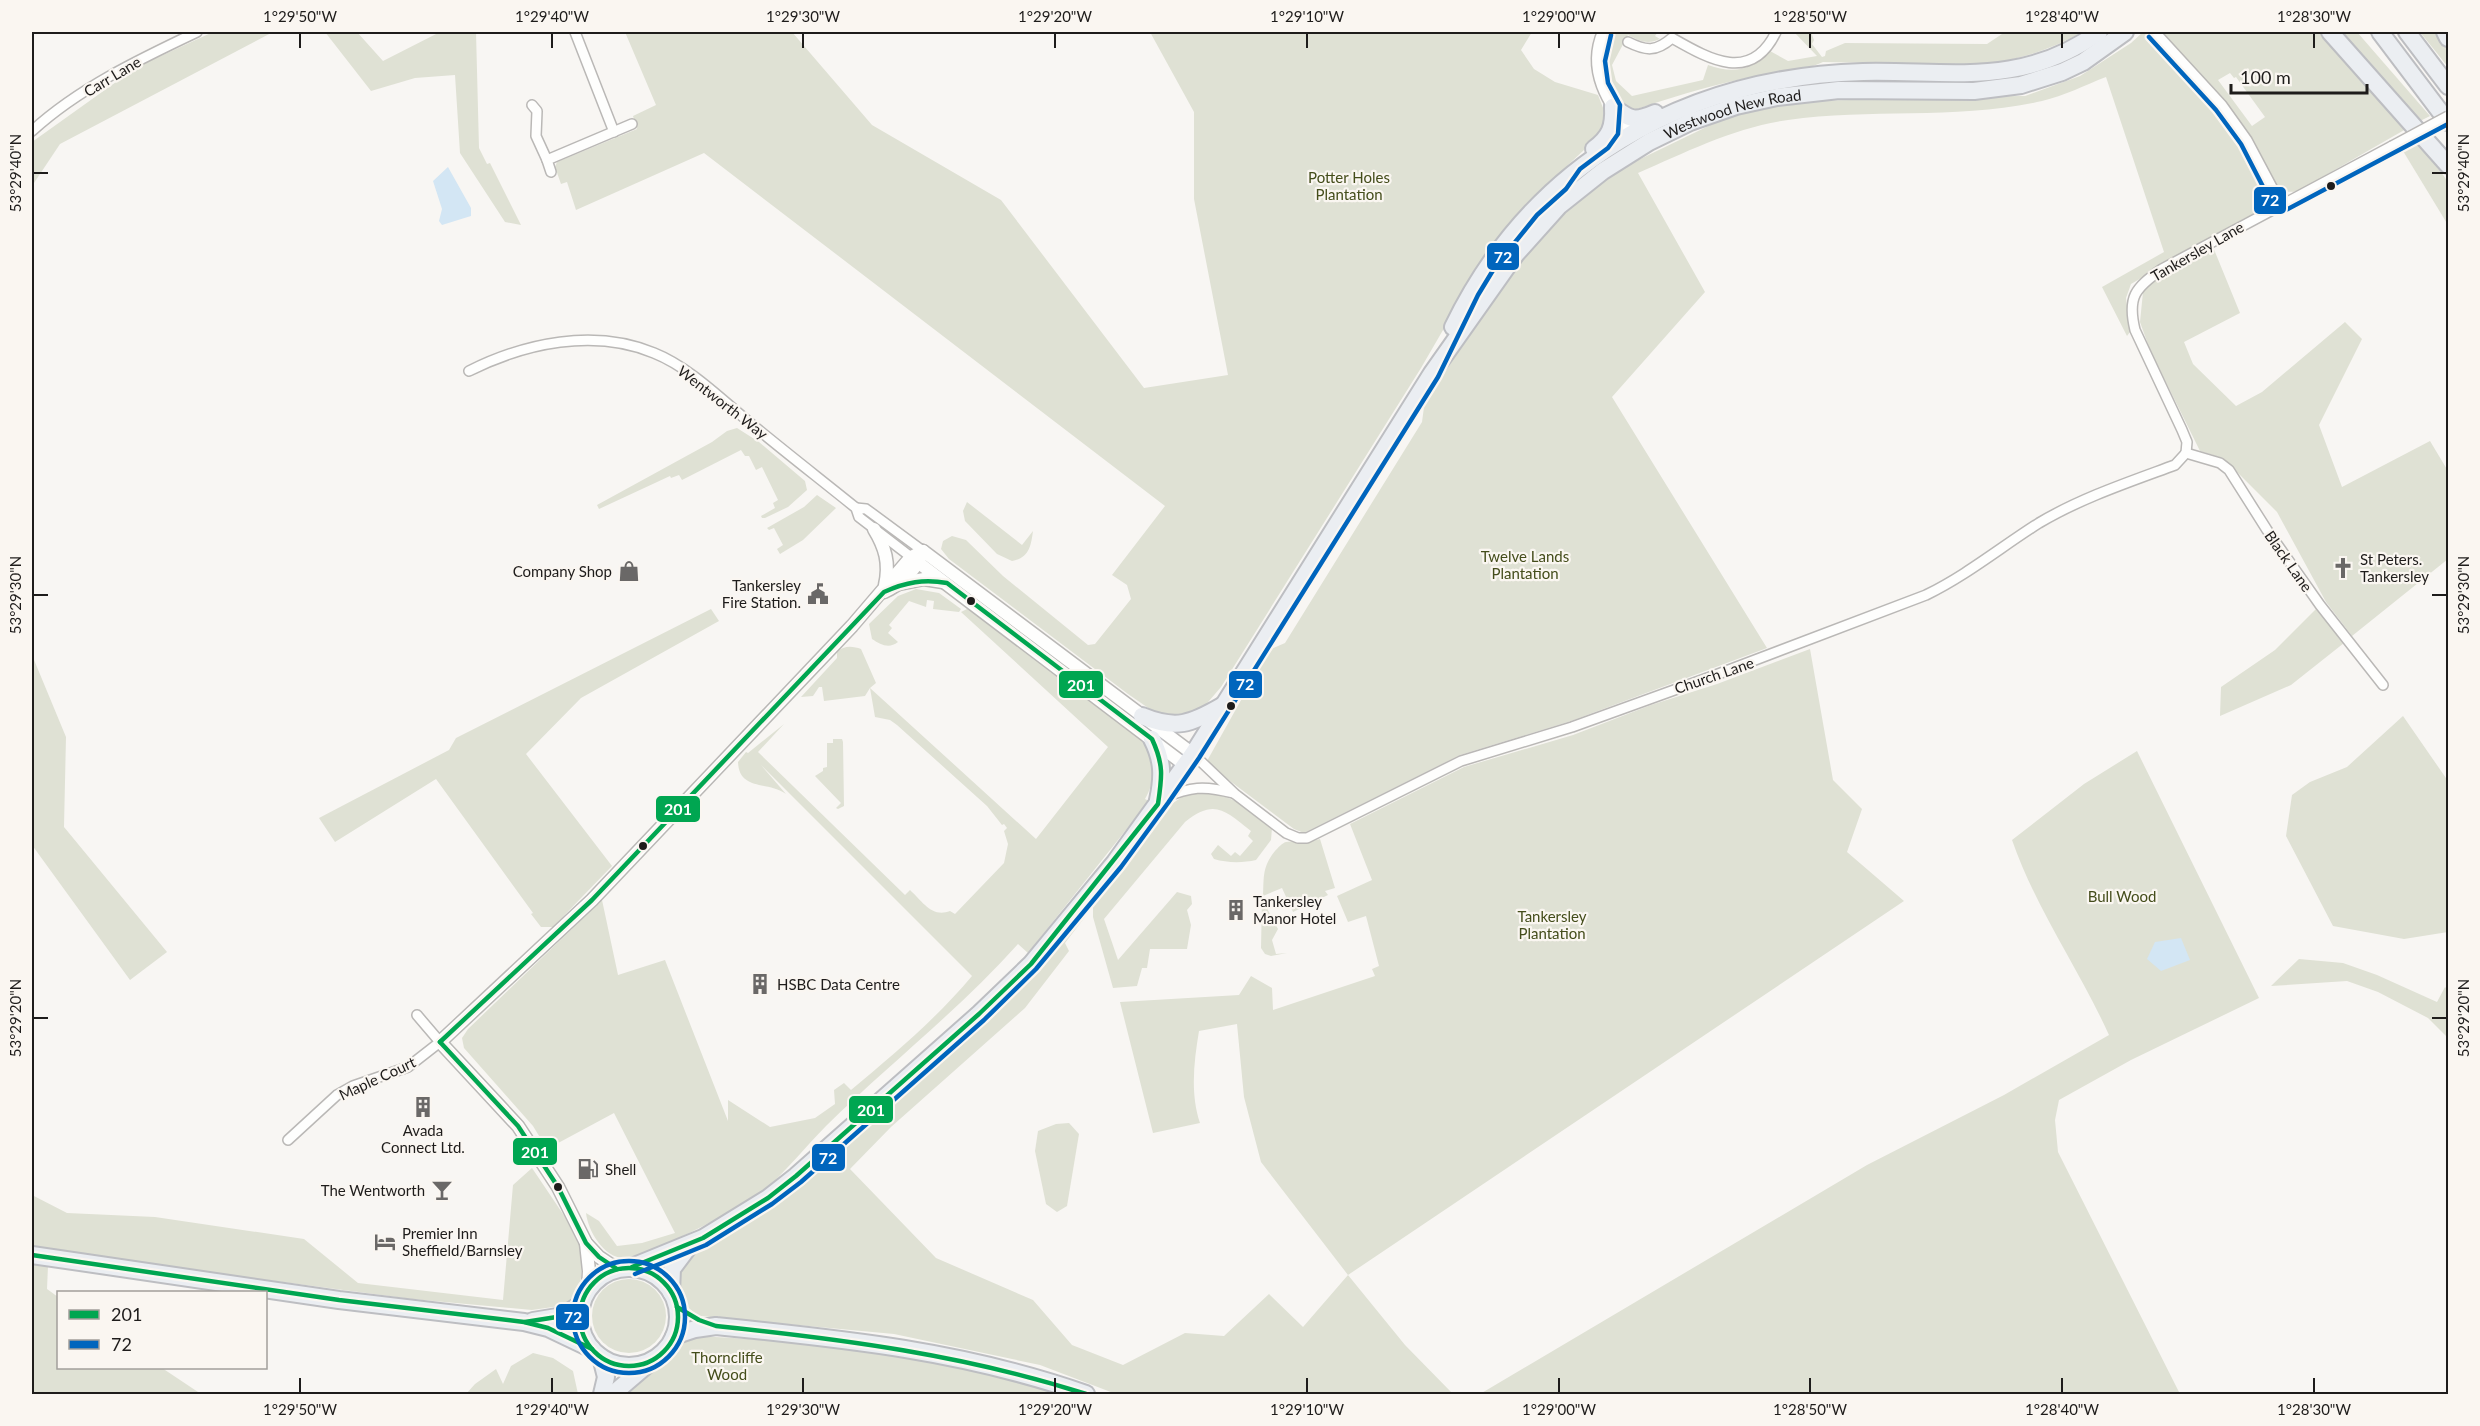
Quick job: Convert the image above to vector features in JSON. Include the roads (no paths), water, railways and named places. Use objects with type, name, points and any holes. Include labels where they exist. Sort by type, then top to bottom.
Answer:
[{"type":"highway","name":"Westwood New Road","points":[[624,1268],[692,1244],[742,1215],[796,1176],[1031,964],[1160,802],[1432,373],[1504,270],[1539,226],[1578,191],[1631,153],[1712,106],[1772,81],[1868,72],[1971,74],[2008,71],[2063,53],[2099,32]]},
{"type":"highway","points":[[2330,32],[2448,165]]},
{"type":"highway","points":[[2380,32],[2448,122]]},
{"type":"highway","points":[[2407,32],[2448,86]]},
{"type":"highway","points":[[2445,32],[2448,38]]},
{"type":"highway","name":"Westwood New Road","points":[[1712,106],[1839,90],[2007,88],[2062,72],[2120,36]]},
{"type":"highway","points":[[1613,107],[1628,118],[1635,119],[1677,103],[1712,106]]},
{"type":"highway","points":[[1632,133],[1641,138],[1712,106]]},
{"type":"highway","points":[[1562,184],[1574,164],[1603,142],[1612,130],[1613,107]]},
{"type":"highway","points":[[1631,153],[1632,133]]},
{"type":"highway","name":"Westwood New Road","points":[[1432,373],[1471,291],[1489,263],[1532,210],[1584,165],[1632,133]]},
{"type":"highway","points":[[1142,716],[1158,723],[1176,725],[1196,720],[1224,704]]},
{"type":"highway","points":[[1152,739],[1160,756],[1163,772],[1160,802]]},
{"type":"highway","name":"Westwood New Road","points":[[674,1299],[672,1269],[692,1244]]},
{"type":"highway","points":[[32,1255],[339,1300],[524,1322],[548,1328],[614,1363],[627,1366],[653,1359]]},
{"type":"highway","points":[[524,1322],[562,1316],[606,1273],[624,1268],[655,1275],[689,1316],[716,1326]]},
{"type":"highway","points":[[585,1296],[582,1328],[606,1377],[602,1395]]},
{"type":"highway","points":[[613,1395],[669,1345],[677,1326],[674,1299]]},
{"type":"highway","points":[[674,1336],[695,1329],[716,1326],[848,1339],[961,1358],[1043,1379],[1086,1395]]},
{"type":"street","name":"Carr Lane","points":[[32,131],[50,115],[145,56],[197,32]]},
{"type":"street","points":[[575,32],[614,132]]},
{"type":"street","points":[[1604,32],[1598,55],[1601,85],[1613,107],[1632,133]]},
{"type":"street","points":[[1628,42],[1648,50],[1661,47],[1673,35],[1716,61],[1731,64],[1760,53],[1776,32]]},
{"type":"street","points":[[2155,32],[2222,105],[2247,140],[2281,204]]},
{"type":"street","points":[[532,105],[537,111],[536,136],[550,172]]},
{"type":"street","name":"Tankersley Lane","points":[[2186,453],[2187,442],[2135,330],[2131,313],[2132,297],[2145,281],[2162,269],[2448,116]]},
{"type":"street","points":[[547,160],[632,124]]},
{"type":"street","name":"Wentworth Way","points":[[469,371],[494,359],[563,341],[624,344],[654,353],[682,368],[855,508],[859,517],[874,529],[918,557],[1142,716],[1189,759]]},
{"type":"street","name":"Black Lane","points":[[2186,453],[2220,463],[2229,470],[2267,530],[2320,605],[2383,685]]},
{"type":"street","name":"Church Lane","points":[[1189,759],[1291,837],[1303,839],[1318,834],[1461,761],[1572,727],[1926,595],[1966,573],[2040,523],[2082,500],[2175,465],[2186,453]]},
{"type":"street","name":"Wentworth Way","points":[[855,508],[866,509],[947,583],[1152,739],[1189,759]]},
{"type":"street","points":[[874,529],[885,549],[887,558],[888,569],[884,592]]},
{"type":"street","points":[[899,584],[918,557]]},
{"type":"street","points":[[440,1042],[592,900],[884,592],[890,581],[918,557]]},
{"type":"street","points":[[884,592],[899,584],[924,579],[947,583]]},
{"type":"street","name":"Church Lane","points":[[1160,802],[1201,787],[1217,788],[1235,794]]},
{"type":"street","points":[[417,1015],[518,1126],[558,1187],[586,1243],[599,1257],[624,1268]]},
{"type":"street","name":"Maple Court","points":[[288,1140],[337,1095],[353,1086],[408,1067],[440,1042]]},
{"type":"street","points":[[585,1296],[589,1271],[586,1243]]},
{"type":"water","points":[[448,167],[471,208],[471,216],[442,225],[439,221],[442,209],[433,181]]},
{"type":"water","points":[[2181,938],[2190,960],[2161,971],[2147,959],[2155,942]]},
{"type":"place","name":"St Peters. Tankersley","points":[[2343,568]]},
{"type":"place","name":"Company Shop","points":[[629,571]]},
{"type":"place","name":"Tankersley Fire Station.","points":[[818,594]]},
{"type":"place","name":"Tankersley Manor Hotel","points":[[1236,910]]},
{"type":"place","name":"HSBC Data Centre","points":[[760,984]]},
{"type":"place","name":"Avada Connect Ltd.","points":[[423,1107]]},
{"type":"place","name":"Shell","points":[[588,1169]]},
{"type":"place","name":"The Wentworth","points":[[442,1190]]},
{"type":"place","name":"Premier Inn Sheffield/Barnsley","points":[[385,1242]]},
{"type":"park label","name":"Potter Holes Plantation","points":[[1349,186]]},
{"type":"park label","name":"Twelve Lands Plantation","points":[[1525,564]]},
{"type":"park label","name":"Bull Wood","points":[[2122,896]]},
{"type":"park label","name":"Tankersley Plantation","points":[[1552,924]]},
{"type":"park label","name":"Thorncliffe Wood","points":[[727,1366]]}]
